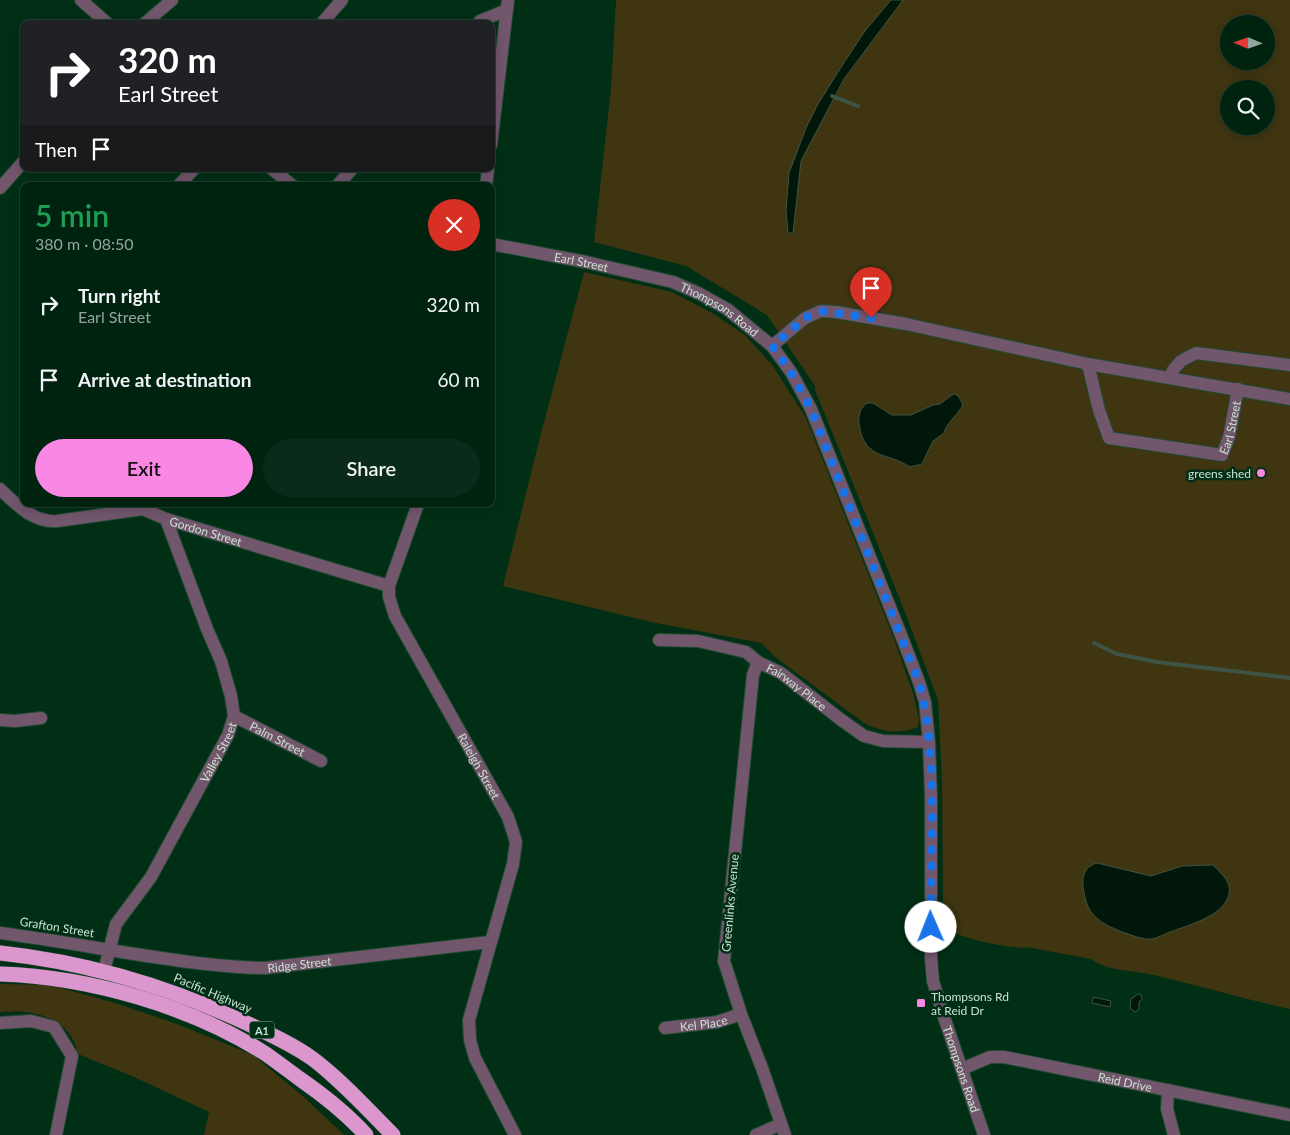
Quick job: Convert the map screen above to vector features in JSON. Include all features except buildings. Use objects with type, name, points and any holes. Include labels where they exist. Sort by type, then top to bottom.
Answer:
[{"type":"highway","name":"A1","points":[[0,953],[64,962],[104,971]]},
{"type":"highway","name":"Pacific Highway","points":[[104,971],[158,986],[201,1002],[294,1047],[313,1059],[342,1084],[392,1135]]},
{"type":"highway","name":"A1","points":[[0,974],[58,978],[79,982],[175,1010],[266,1054],[320,1093],[366,1135]]},
{"type":"street","points":[[80,0],[103,20]]},
{"type":"street","points":[[149,20],[172,0]]},
{"type":"street","points":[[324,20],[342,0]]},
{"type":"street","points":[[482,20],[507,5]]},
{"type":"street","points":[[495,110],[507,5]]},
{"type":"street","points":[[0,188],[20,165]]},
{"type":"street","points":[[182,182],[191,172]]},
{"type":"street","points":[[276,172],[288,182]]},
{"type":"street","points":[[341,182],[349,172]]},
{"type":"street","name":"Earl Street","points":[[495,245],[586,262],[672,282]]},
{"type":"street","name":"Thompsons Road","points":[[672,282],[700,294],[727,309],[772,346],[791,372],[811,409],[919,682],[925,702],[929,742],[931,958],[933,981],[984,1135]]},
{"type":"street","name":"Earl Street","points":[[772,346],[805,318],[821,311],[906,324],[1088,364],[1238,389],[1229,437],[1222,455],[1109,438],[1099,410],[1088,364]]},
{"type":"street","points":[[1170,378],[1173,370],[1181,360],[1196,353],[1290,366]]},
{"type":"street","points":[[1238,389],[1290,399]]},
{"type":"street","name":"Gordon Street","points":[[0,489],[20,507]]},
{"type":"street","name":"Gordon Street","points":[[20,507],[36,518],[51,522],[138,507]]},
{"type":"street","name":"Gordon Street","points":[[146,507],[166,519],[389,586]]},
{"type":"street","name":"Raleigh Street","points":[[417,507],[389,586],[389,597],[395,616],[508,817],[516,842],[513,864],[469,1020],[470,1040],[476,1058],[515,1135]]},
{"type":"street","name":"Valley Street","points":[[104,971],[116,924],[151,877],[228,735],[234,716],[231,696],[221,661],[166,519]]},
{"type":"street","name":"Fairway Place","points":[[659,640],[698,641],[746,652],[758,662],[781,673],[864,736],[883,741],[929,742]]},
{"type":"street","name":"Greenlinks Avenue","points":[[758,662],[753,675],[724,961],[740,1014],[783,1130]]},
{"type":"street","name":"Palm Street","points":[[234,716],[321,761]]},
{"type":"street","points":[[0,720],[15,721],[42,718]]},
{"type":"street","name":"Grafton Street","points":[[0,933],[109,950]]},
{"type":"street","name":"Ridge Street","points":[[109,950],[243,968],[265,968],[490,942]]},
{"type":"street","name":"Kel Place","points":[[665,1028],[717,1022],[740,1014]]},
{"type":"street","points":[[0,1022],[31,1021],[54,1027],[72,1056],[56,1135]]},
{"type":"street","name":"Reid Drive","points":[[962,1069],[990,1057],[1004,1057],[1290,1115]]},
{"type":"street","points":[[1168,1090],[1167,1109],[1174,1135]]},
{"type":"street","points":[[756,1135],[783,1130]]},
{"type":"shaded area","points":[[616,0],[1290,0],[1290,1009],[1154,975],[1105,966],[1091,959],[986,942],[948,931],[943,905],[942,778],[938,700],[815,386],[767,315],[686,266],[594,242],[611,88]]},
{"type":"shaded area","points":[[891,0],[903,0],[844,79],[801,161],[793,233],[788,233],[786,210],[789,173],[806,128],[818,104],[845,61],[865,31]]},
{"type":"shaded area","points":[[584,272],[672,292],[712,313],[745,335],[773,366],[806,418],[894,639],[913,693],[919,719],[918,727],[897,732],[877,729],[864,723],[775,657],[761,643],[651,622],[503,586]]},
{"type":"shaded area","points":[[955,394],[963,405],[944,433],[933,441],[922,464],[910,467],[878,453],[866,444],[859,424],[859,415],[867,403],[873,403],[892,415],[911,415],[933,405],[940,404]]},
{"type":"shaded area","points":[[1097,863],[1151,876],[1182,866],[1213,865],[1228,883],[1229,896],[1217,911],[1198,922],[1154,938],[1141,938],[1106,925],[1090,911],[1085,896],[1083,878],[1087,868]]},
{"type":"shaded area","points":[[0,984],[50,985],[115,1003],[177,1024],[253,1055],[305,1098],[344,1135],[204,1135],[209,1112],[134,1077],[78,1054],[74,1041],[67,1031],[49,1018],[25,1012],[0,1012]]},
{"type":"shaded area","points":[[1138,994],[1141,995],[1142,999],[1139,1002],[1139,1009],[1135,1012],[1130,1008],[1131,999]]},
{"type":"shaded area","points":[[1093,997],[1111,1001],[1110,1007],[1092,1003]]},
{"type":"waterway","points":[[832,96],[858,106]]},
{"type":"waterway","points":[[1094,643],[1117,654],[1157,662],[1290,678]]},
{"type":"place","name":"greens shed","points":[[1261,473]]},
{"type":"place","name":"Thompsons Rd at Reid Dr","points":[[921,1003]]},
{"type":"route","points":[[871,318],[821,311],[805,318],[772,346],[791,372],[811,409],[901,635],[925,702],[931,797],[931,927]]}]
